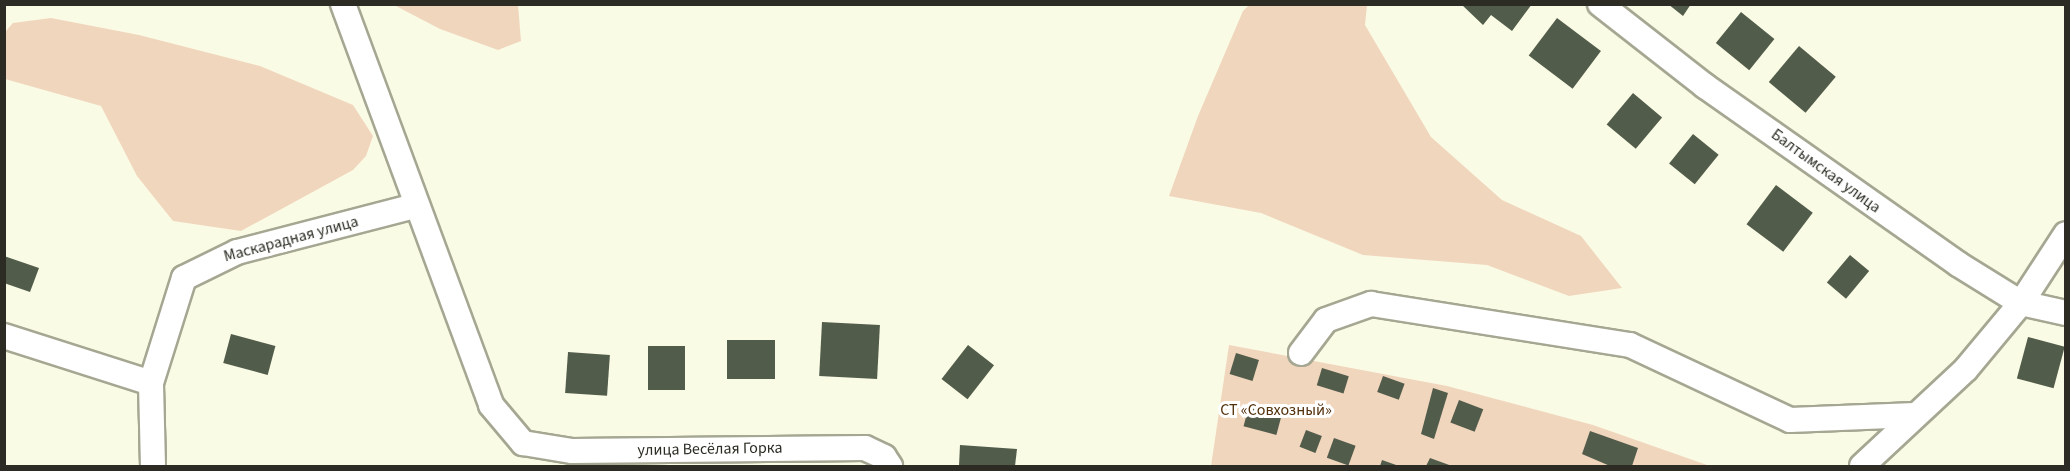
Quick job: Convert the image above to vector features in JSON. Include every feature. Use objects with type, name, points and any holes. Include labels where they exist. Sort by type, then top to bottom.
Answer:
[{"type":"street","points":[[343,4],[415,206]]},
{"type":"street","name":"Балтымская улица","points":[[1600,4],[1705,86],[1849,188],[2021,303],[2066,313]]},
{"type":"street","name":"Маскарадная улица","points":[[153,466],[151,383],[184,278],[237,252],[415,206]]},
{"type":"street","name":"улица Весёлая Горка","points":[[415,206],[491,405],[523,443],[572,458],[865,448],[884,457],[890,466]]},
{"type":"street","points":[[1862,466],[1966,369],[2021,303],[2066,234]]},
{"type":"street","points":[[1301,353],[1326,320],[1371,304],[1630,345],[1790,420],[1915,415]]},
{"type":"street","points":[[4,336],[151,383]]},
{"type":"green space","points":[[1250,4],[1367,5],[1365,25],[1431,137],[1502,200],[1581,236],[1622,288],[1569,296],[1487,265],[1363,255],[1261,213],[1169,196],[1198,116],[1243,11]]},
{"type":"green space","points":[[394,5],[518,5],[521,41],[498,50],[440,29]]},
{"type":"green space","points":[[51,18],[139,35],[260,66],[353,105],[373,136],[366,156],[353,170],[241,231],[173,221],[137,176],[101,106],[5,79],[5,32],[13,23]]},
{"type":"green space","name":"СТ «Совхозный»","points":[[1229,345],[1447,386],[1593,425],[1710,466],[1211,466]]},
{"type":"building","points":[[1461,4],[1532,4],[1512,31],[1491,15],[1483,25]]},
{"type":"building","points":[[1668,4],[1691,4],[1683,16]]},
{"type":"building","points":[[1741,12],[1774,39],[1749,70],[1716,43]]},
{"type":"building","points":[[1557,18],[1601,51],[1573,89],[1529,56]]},
{"type":"building","points":[[1799,46],[1836,77],[1806,113],[1769,82]]},
{"type":"building","points":[[1633,93],[1662,117],[1636,149],[1607,124]]},
{"type":"building","points":[[1693,134],[1719,155],[1695,184],[1669,164]]},
{"type":"building","points":[[1776,185],[1813,213],[1783,252],[1747,224]]},
{"type":"building","points":[[1850,255],[1869,271],[1846,299],[1827,283]]},
{"type":"building","points":[[4,256],[39,268],[30,292],[4,283]]},
{"type":"building","points":[[822,322],[880,325],[877,379],[819,376]]},
{"type":"building","points":[[231,334],[275,346],[268,375],[223,363]]},
{"type":"building","points":[[2028,337],[2065,347],[2054,388],[2017,379]]},
{"type":"building","points":[[727,340],[775,340],[775,379],[727,379]]},
{"type":"building","points":[[968,345],[994,365],[968,399],[942,379]]},
{"type":"building","points":[[648,346],[685,346],[685,390],[648,390]]},
{"type":"building","points":[[568,352],[610,355],[607,396],[565,393]]},
{"type":"building","points":[[1236,353],[1259,360],[1253,381],[1230,374]]},
{"type":"building","points":[[1322,368],[1349,376],[1344,393],[1317,385]]},
{"type":"building","points":[[1383,376],[1405,384],[1399,400],[1377,392]]},
{"type":"building","points":[[1433,388],[1448,393],[1434,439],[1421,434]]},
{"type":"building","points":[[1459,400],[1483,409],[1475,432],[1450,422]]},
{"type":"building","points":[[1250,402],[1283,411],[1276,435],[1244,426]]},
{"type":"building","points":[[1306,430],[1322,436],[1315,453],[1300,447]]},
{"type":"building","points":[[1590,431],[1638,448],[1632,466],[1610,466],[1582,454]]},
{"type":"building","points":[[1334,438],[1356,446],[1348,466],[1327,458]]},
{"type":"building","points":[[960,445],[1017,449],[1015,466],[959,466]]},
{"type":"building","points":[[1430,458],[1452,466],[1426,466]]},
{"type":"building","points":[[1382,460],[1399,466],[1380,466]]}]
